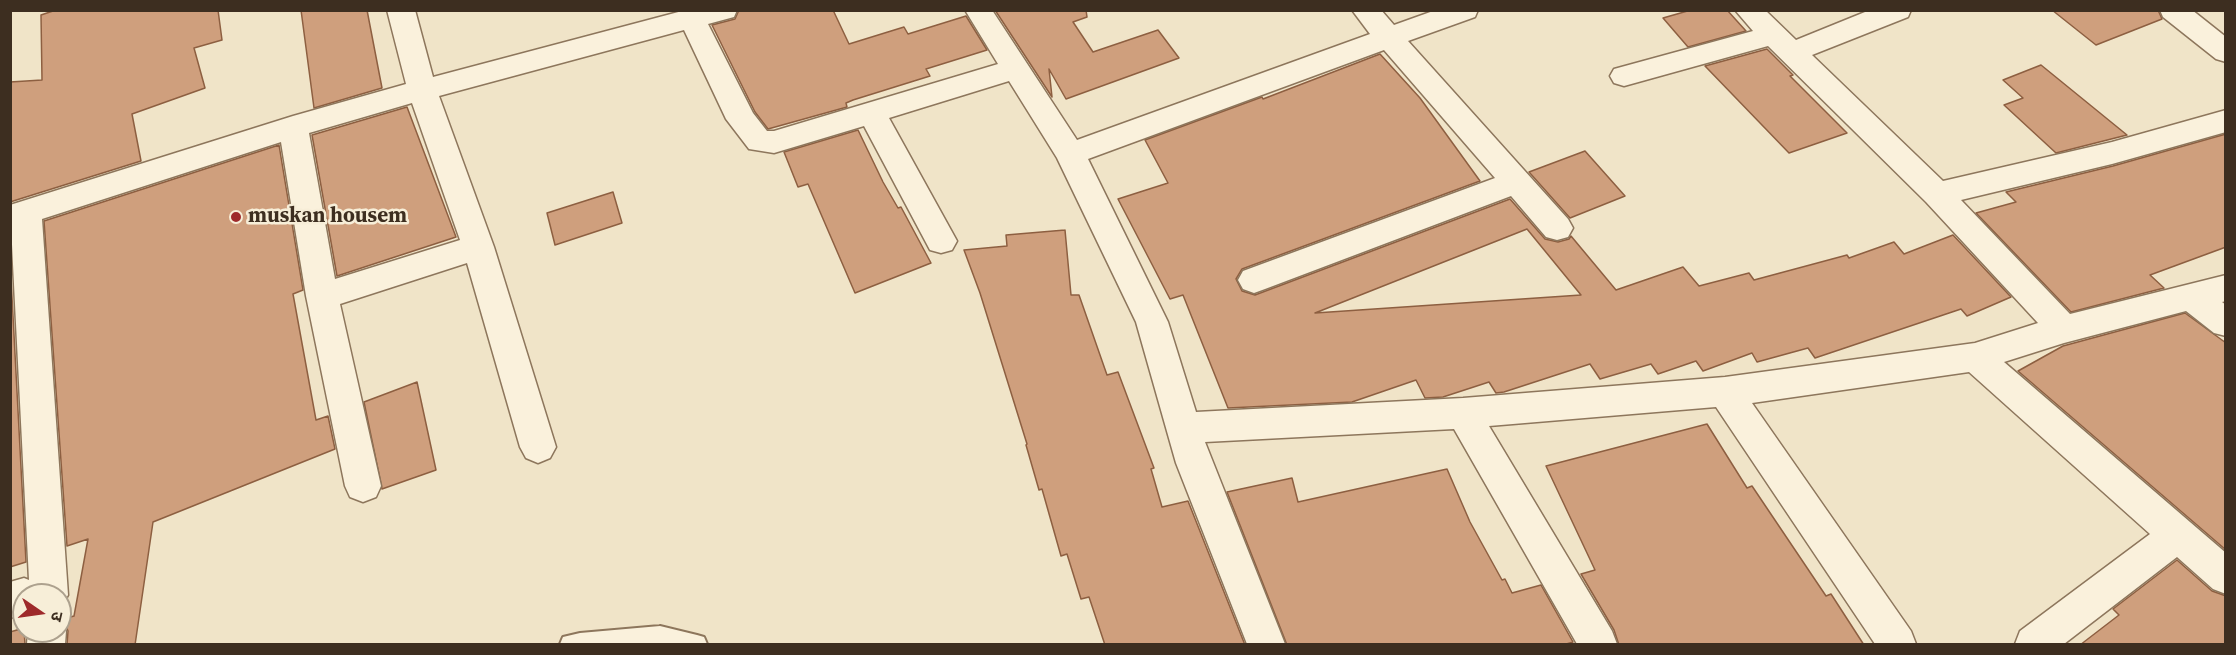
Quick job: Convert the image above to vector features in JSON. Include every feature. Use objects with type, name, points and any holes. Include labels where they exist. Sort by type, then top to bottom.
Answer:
[{"type":"street","points":[[402,10],[422,90],[478,247],[538,447]]},
{"type":"street","points":[[36,583],[18,215],[293,127],[422,90],[724,10]]},
{"type":"street","points":[[1365,10],[1557,228]]},
{"type":"street","points":[[1070,154],[1465,10]]},
{"type":"street","points":[[1748,10],[1937,194],[2064,329]]},
{"type":"street","points":[[1624,76],[1781,44],[1898,10]]},
{"type":"street","points":[[2173,10],[2226,52]]},
{"type":"street","points":[[983,12],[1070,154],[1152,322],[1194,463],[1266,645]]},
{"type":"street","points":[[693,20],[741,119],[759,141],[774,142],[790,138],[1016,69]]},
{"type":"street","points":[[871,112],[941,241]]},
{"type":"street","points":[[1937,194],[2112,153],[2226,121]]},
{"type":"street","points":[[293,127],[322,296],[363,486]]},
{"type":"street","points":[[1254,280],[1516,182]]},
{"type":"street","points":[[322,296],[478,247]]},
{"type":"street","points":[[1185,428],[1463,413],[1725,392],[1975,357],[2064,329],[2226,288]]},
{"type":"street","points":[[2192,298],[2226,322]]},
{"type":"street","points":[[1975,357],[2226,577]]},
{"type":"street","points":[[1725,392],[1897,645]]},
{"type":"street","points":[[1463,413],[1599,645]]},
{"type":"street","points":[[2034,645],[2177,536]]},
{"type":"lane","points":[[570,645],[580,642],[660,635],[697,645]]},
{"type":"building","points":[[56,10],[218,10],[222,40],[194,48],[205,88],[132,114],[141,161],[10,202],[10,82],[42,80],[41,15]]},
{"type":"building","points":[[301,10],[367,10],[382,88],[314,108]]},
{"type":"building","points":[[739,10],[833,10],[849,44],[904,27],[908,34],[966,16],[987,50],[926,69],[930,76],[853,100],[846,103],[847,107],[768,129],[755,112],[712,25],[735,19]]},
{"type":"building","points":[[995,10],[1086,10],[1087,17],[1073,22],[1093,52],[1158,30],[1179,58],[1066,99],[1049,69],[1052,97]]},
{"type":"building","points":[[1691,10],[1727,10],[1746,31],[1688,47],[1663,18]]},
{"type":"building","points":[[2052,10],[2158,10],[2162,19],[2096,45]]},
{"type":"building","points":[[1767,49],[1793,75],[1790,76],[1847,133],[1789,153],[1705,66]]},
{"type":"building","points":[[1380,54],[1420,98],[1480,181],[1242,269],[1236,279],[1242,291],[1255,295],[1510,199],[1545,239],[1558,242],[1569,239],[1571,236],[1616,290],[1683,267],[1699,286],[1749,273],[1754,280],[1847,255],[1849,258],[1894,242],[1904,254],[1953,235],[2011,297],[1967,316],[1961,309],[1815,358],[1808,348],[1757,362],[1752,353],[1703,371],[1696,361],[1658,374],[1651,364],[1600,379],[1590,364],[1496,393],[1489,382],[1443,397],[1425,398],[1416,380],[1352,402],[1228,408],[1183,295],[1170,299],[1118,199],[1168,183],[1145,140],[1262,97],[1263,99]],"holes":[[[1527,229],[1581,295],[1315,313]]]},
{"type":"building","points":[[2041,65],[2127,135],[2056,153],[2004,105],[2023,98],[2003,80]]},
{"type":"building","points":[[407,107],[456,237],[337,276],[312,135]]},
{"type":"building","points":[[858,130],[883,182],[898,208],[901,207],[931,263],[855,293],[808,184],[798,187],[784,152]]},
{"type":"building","points":[[2226,134],[2226,247],[2150,275],[2164,288],[2071,312],[1976,213],[2016,202],[2006,192],[2113,166]]},
{"type":"building","points":[[279,145],[303,290],[293,294],[316,420],[328,416],[335,449],[153,522],[135,645],[67,645],[67,643],[72,643],[72,617],[74,616],[88,539],[67,546],[44,221]]},
{"type":"building","points":[[1585,151],[1625,196],[1570,218],[1529,172]]},
{"type":"building","points":[[613,192],[622,223],[555,245],[547,213]]},
{"type":"building","points":[[1065,230],[1071,295],[1079,295],[1107,375],[1118,372],[1154,468],[1151,469],[1162,507],[1188,501],[1245,645],[1105,645],[1089,597],[1081,599],[1067,554],[1061,556],[980,293],[964,250],[1007,246],[1006,235]]},
{"type":"building","points":[[10,259],[26,562],[10,567]]},
{"type":"building","points":[[2185,313],[2226,343],[2226,550],[2018,371],[2063,346]]},
{"type":"building","points":[[417,382],[436,470],[382,489],[364,402]]},
{"type":"building","points":[[1707,424],[1747,488],[1752,486],[1826,596],[1831,594],[1864,645],[1619,645],[1614,630],[1581,574],[1595,570],[1546,466]]},
{"type":"building","points":[[1447,469],[1470,522],[1502,580],[1505,579],[1512,593],[1541,585],[1573,642],[1563,645],[1287,645],[1227,492],[1292,478],[1298,502]]},
{"type":"building","points":[[2177,560],[2212,591],[2226,596],[2226,645],[2080,645],[2119,615],[2113,609]]},
{"type":"building","points":[[12,631],[12,643],[25,643],[25,645],[10,645],[10,632]]},
{"type":"place","name":"muskan housem","points":[[236,217]]}]
